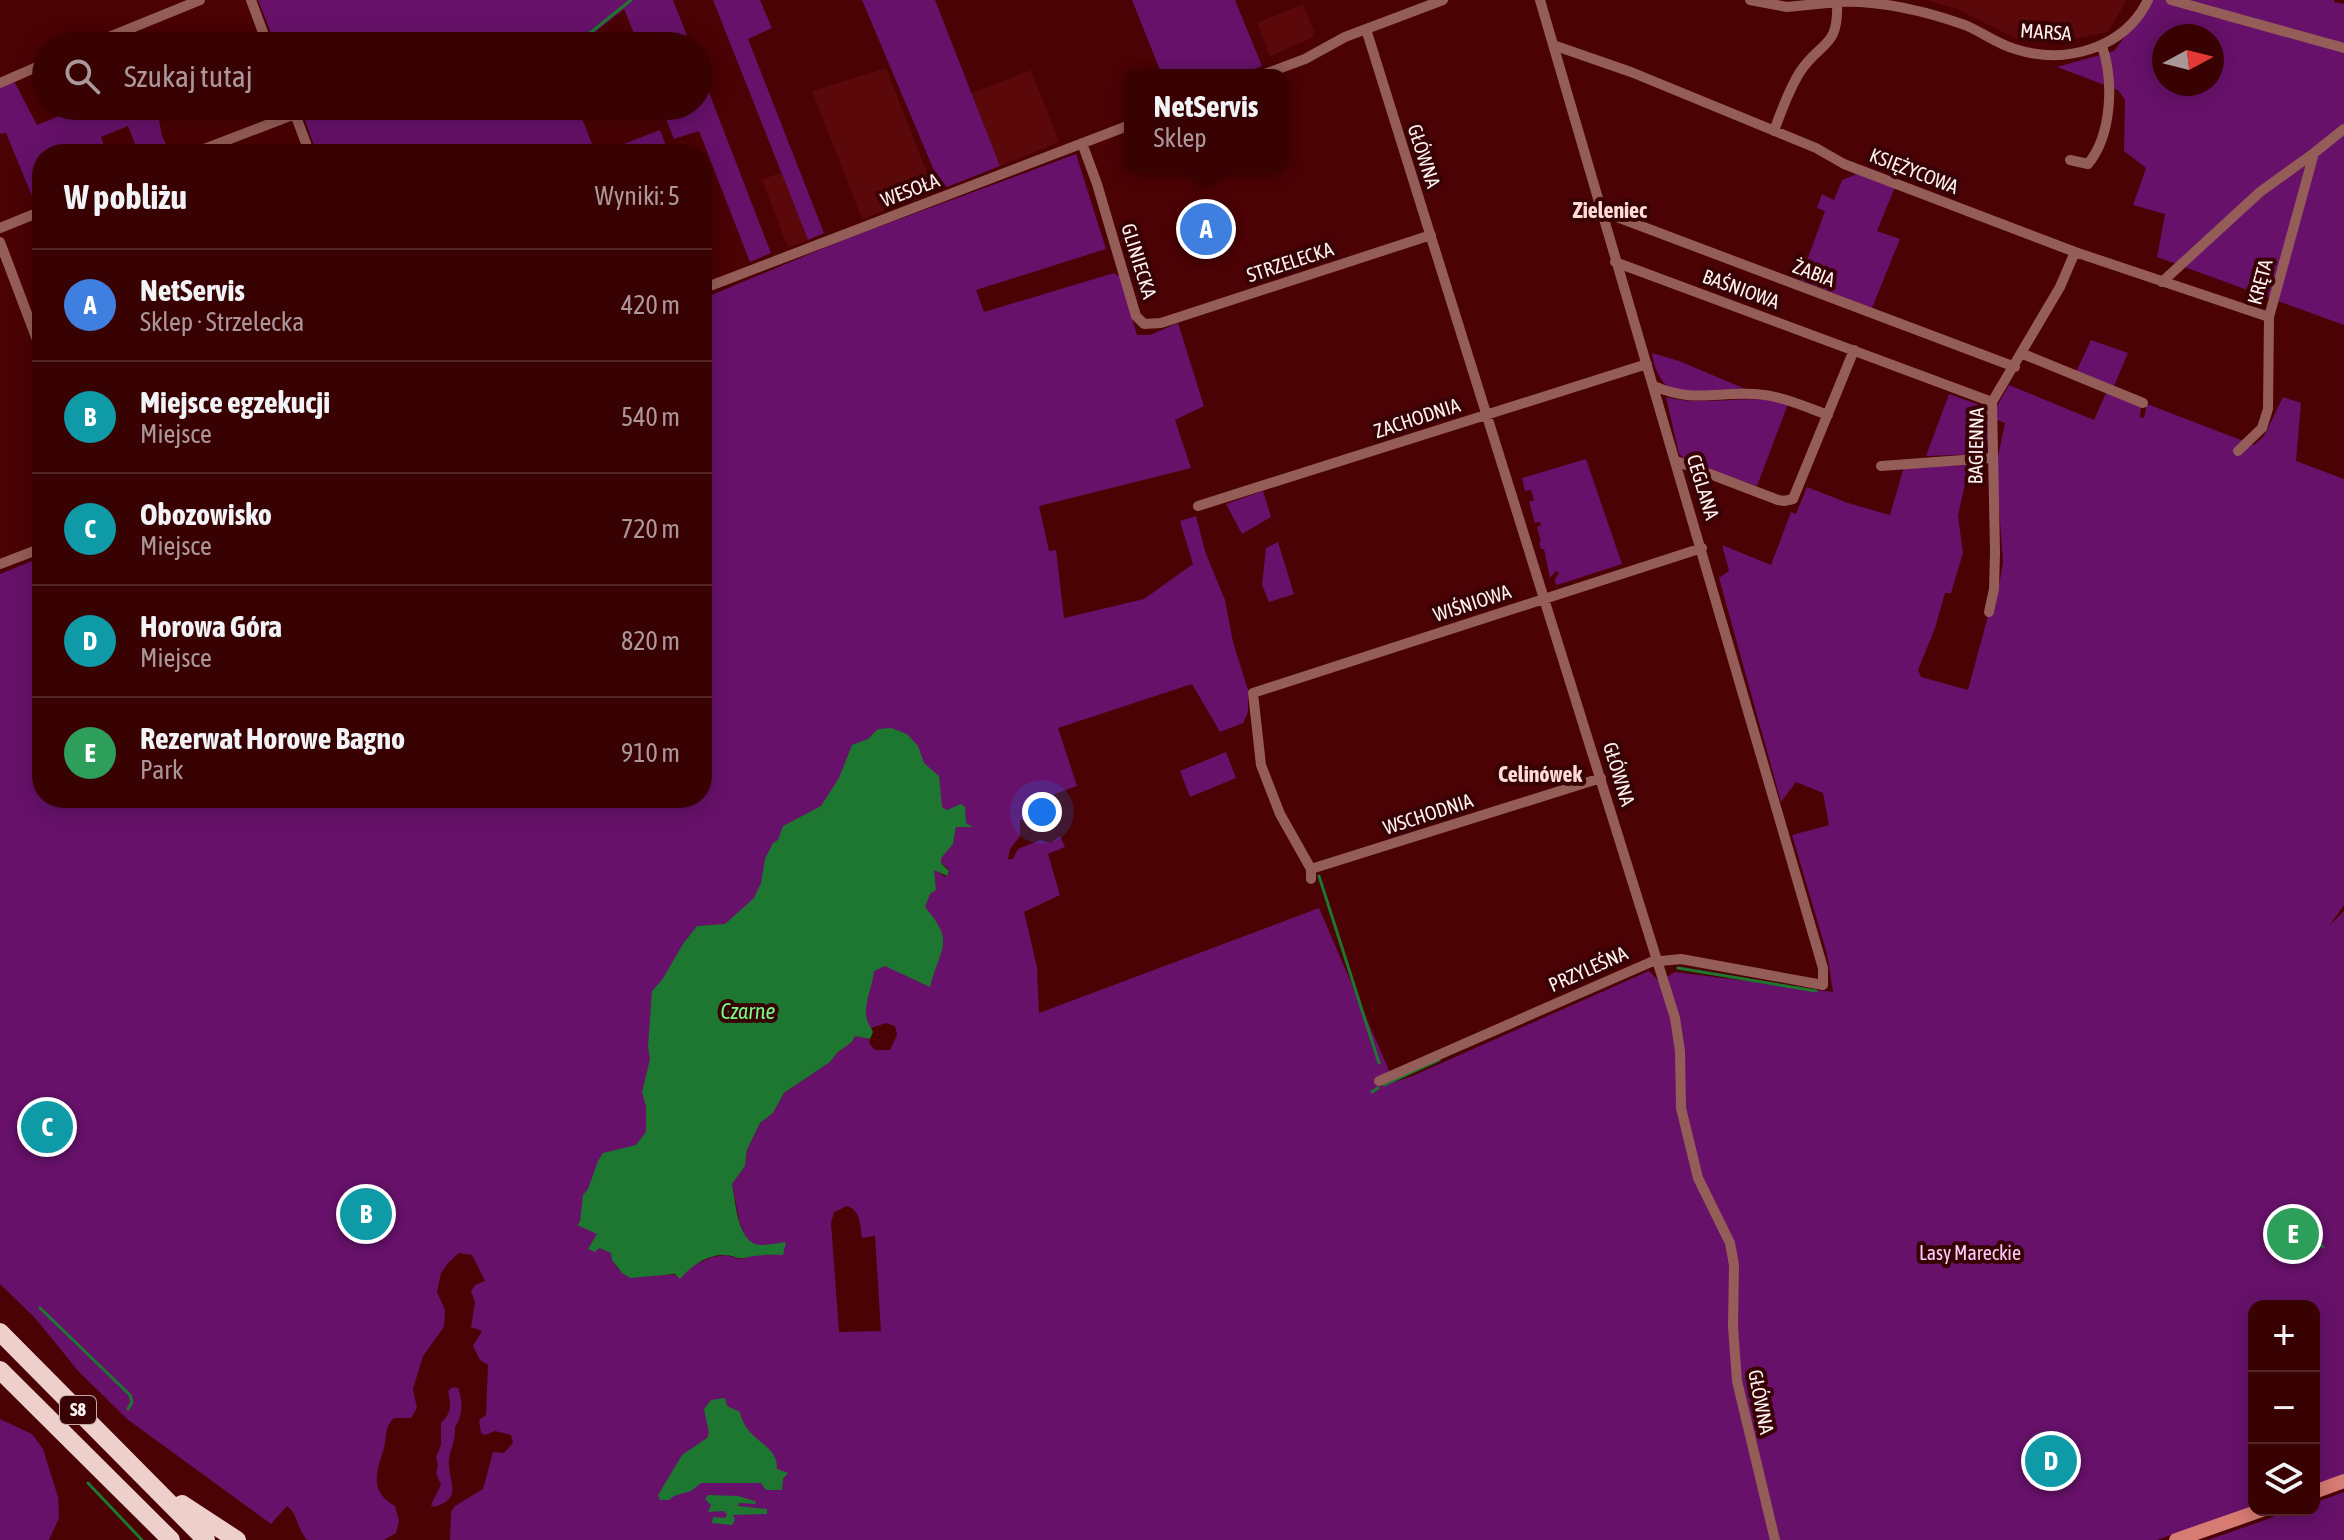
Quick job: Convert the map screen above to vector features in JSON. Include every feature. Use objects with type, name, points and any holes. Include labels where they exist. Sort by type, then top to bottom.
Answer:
[{"type":"highway","name":"S8","points":[[0,1332],[206,1540]]},
{"type":"highway","name":"S8","points":[[0,1370],[171,1540]]},
{"type":"highway","points":[[156,1488],[237,1540]]},
{"type":"highway","points":[[139,1508],[163,1540]]},
{"type":"main road","points":[[2320,1490],[2344,1481]]},
{"type":"main road","points":[[2176,1540],[2248,1515]]},
{"type":"street","points":[[125,32],[200,0]]},
{"type":"street","points":[[251,0],[263,32]]},
{"type":"street","points":[[1278,69],[1366,29],[1443,0]]},
{"type":"street","name":"CEGLANA","points":[[1540,0],[1823,968],[1823,985]]},
{"type":"street","name":"MARSA","points":[[1750,0],[1787,7],[1875,2],[1968,26],[2005,46],[2025,52],[2077,53],[2102,46],[2133,24],[2148,0]]},
{"type":"street","points":[[2171,0],[2344,48]]},
{"type":"street","points":[[1774,131],[1802,70],[1834,35],[1838,22],[1837,2]]},
{"type":"street","name":"GŁÓWNA","points":[[1366,29],[1659,961],[1678,1033],[1678,1086],[1685,1129],[1698,1178],[1730,1243],[1734,1265],[1733,1327],[1737,1381],[1775,1540]]},
{"type":"street","name":"KSIĘŻYCOWA","points":[[1553,45],[1631,72],[1816,148],[1844,164],[2075,252],[2269,317]]},
{"type":"street","points":[[2070,160],[2088,164],[2095,156],[2106,121],[2107,62],[2102,46]]},
{"type":"street","points":[[0,83],[32,69]]},
{"type":"street","points":[[214,144],[270,120]]},
{"type":"street","points":[[297,120],[306,144]]},
{"type":"street","name":"WESOŁA","points":[[712,285],[1124,127]]},
{"type":"street","points":[[2162,282],[2260,192],[2344,129]]},
{"type":"street","name":"GLINIECKA","points":[[1082,143],[1136,316],[1144,324],[1161,323]]},
{"type":"street","name":"KRĘTA","points":[[2238,451],[2262,428],[2268,409],[2269,317],[2314,153]]},
{"type":"street","name":"ŻABIA","points":[[1601,211],[2015,367]]},
{"type":"street","points":[[0,228],[32,215]]},
{"type":"street","name":"STRZELECKA","points":[[1161,323],[1431,235]]},
{"type":"street","points":[[0,242],[32,312]]},
{"type":"street","name":"BAGIENNA","points":[[1989,612],[1994,589],[1995,552],[1992,402],[2023,354],[2060,287],[2075,252]]},
{"type":"street","name":"BAŚNIOWA","points":[[1615,262],[1992,402]]},
{"type":"street","points":[[1676,461],[1787,501],[1795,495],[1854,350]]},
{"type":"street","points":[[2023,354],[2143,403]]},
{"type":"street","name":"ZACHODNIA","points":[[1198,506],[1647,364]]},
{"type":"street","points":[[1654,386],[1691,397],[1752,394],[1778,397],[1828,415]]},
{"type":"street","points":[[1881,466],[1991,458]]},
{"type":"street","name":"WIŚNIOWA","points":[[1311,874],[1280,814],[1261,765],[1253,693],[1702,548]]},
{"type":"street","points":[[0,564],[32,552]]},
{"type":"street","name":"WSCHODNIA","points":[[1311,874],[1601,778]]},
{"type":"street","name":"PRZYLEŚNA","points":[[1379,1081],[1642,965],[1659,961],[1681,959],[1823,985]]},
{"type":"shaded area","points":[[1926,0],[2127,0],[2108,32],[2046,43],[2016,39],[1957,9]]},
{"type":"shaded area","points":[[1303,4],[1314,31],[1312,38],[1270,56],[1257,23]]},
{"type":"shaded area","points":[[886,68],[935,193],[862,219],[812,91]]},
{"type":"shaded area","points":[[1031,70],[1059,142],[1000,166],[971,93]]},
{"type":"shaded area","points":[[781,172],[808,240],[788,248],[762,180]]},
{"type":"green space","points":[[258,0],[673,0],[686,32],[633,32],[624,9],[595,32],[271,32]]},
{"type":"green space","points":[[713,0],[760,0],[772,28],[748,39],[824,233],[808,240]]},
{"type":"green space","points":[[862,0],[935,0],[1000,166],[947,187],[938,180]]},
{"type":"green space","points":[[1132,0],[1235,0],[1262,66],[1254,69],[1160,69]]},
{"type":"green space","points":[[2152,0],[2334,0],[2344,4],[2344,325],[2157,257],[2165,214],[2133,205],[2146,168],[2124,151],[2125,100],[2118,90],[2057,67],[2114,51]]},
{"type":"green space","points":[[14,81],[37,125],[50,120],[159,120],[166,144],[135,144],[128,126],[101,137],[103,144],[32,144],[32,196],[6,133],[0,134],[0,87]]},
{"type":"green space","points":[[712,100],[771,253],[750,262],[712,164],[712,144],[704,144],[699,131],[674,139],[667,120],[712,120]]},
{"type":"green space","points":[[305,120],[583,120],[592,144],[313,144]]},
{"type":"green space","points":[[660,130],[665,144],[624,144]]},
{"type":"green space","name":"Lasy Mareckie","points":[[1076,154],[1106,249],[976,290],[984,312],[1114,273],[1120,277],[1137,335],[1150,335],[1178,323],[1204,406],[1175,420],[1191,468],[1039,506],[1049,551],[1056,550],[1064,618],[1144,599],[1193,564],[1180,521],[1196,516],[1206,554],[1225,600],[1233,642],[1248,690],[1248,712],[1243,723],[1220,732],[1192,684],[1058,728],[1077,786],[1041,799],[1045,808],[1037,818],[1020,820],[1020,836],[1010,849],[1008,859],[1013,859],[1018,849],[1040,840],[1051,843],[1060,836],[1065,847],[1048,854],[1060,895],[1024,912],[1037,967],[1039,1013],[1319,908],[1394,1082],[1649,971],[1659,981],[1675,972],[1833,992],[1827,954],[1792,835],[1829,825],[1823,793],[1796,782],[1781,802],[1719,578],[1729,571],[1722,545],[1771,565],[1791,512],[1796,514],[1807,487],[1890,515],[1904,467],[1969,465],[1958,516],[1963,553],[1951,593],[1945,593],[1918,670],[1921,677],[1968,690],[1989,612],[1994,613],[2003,563],[1996,466],[2005,423],[1997,420],[1997,406],[2009,385],[2094,420],[2106,393],[2141,406],[2140,417],[2144,418],[2147,404],[2254,445],[2264,436],[2283,397],[2301,403],[2296,461],[2344,479],[2344,905],[2330,925],[2344,911],[2344,1475],[2320,1483],[2320,1300],[2248,1300],[2248,1508],[2157,1540],[450,1540],[451,1512],[455,1506],[483,1489],[493,1452],[504,1453],[513,1443],[511,1435],[495,1431],[485,1435],[481,1433],[479,1420],[486,1415],[488,1365],[480,1360],[473,1346],[482,1331],[471,1327],[475,1302],[471,1291],[475,1285],[485,1281],[472,1255],[459,1253],[441,1273],[437,1292],[445,1310],[444,1327],[423,1356],[413,1389],[417,1408],[411,1418],[394,1418],[391,1422],[377,1473],[381,1494],[395,1506],[399,1521],[396,1533],[384,1540],[307,1540],[287,1506],[271,1524],[127,1419],[79,1372],[35,1318],[0,1284],[0,574],[32,561],[32,808],[712,808],[712,295],[843,240]],"holes":[[[956,828],[953,844],[941,857],[941,863],[949,873],[945,877],[934,869],[858,987],[868,1029],[886,1023],[895,1026],[897,1035],[890,1050],[875,1050],[869,1043],[870,1039],[855,1036],[830,1062],[784,1093],[773,1113],[760,1123],[747,1150],[745,1166],[732,1184],[740,1224],[747,1240],[772,1255],[752,1255],[741,1259],[726,1255],[712,1257],[686,1269],[684,1275],[638,1275],[630,1278],[623,1273],[615,1264],[612,1253],[599,1248],[662,1096]],[[847,1206],[859,1219],[862,1238],[875,1236],[881,1331],[839,1332],[831,1223],[834,1212]]]},
{"type":"green space","points":[[1857,174],[1895,187],[1877,231],[1900,239],[1872,308],[1800,280],[1825,211],[1817,208],[1822,194],[1834,200],[1842,180]]},
{"type":"green space","points":[[2091,340],[2128,353],[2114,386],[2076,372]]},
{"type":"green space","points":[[1652,353],[1748,390],[1678,392],[1667,386],[1659,376]]},
{"type":"green space","points":[[1949,394],[1985,407],[1989,430],[1985,454],[1926,456]]},
{"type":"green space","points":[[1666,397],[1696,401],[1758,399],[1788,404],[1757,486],[1690,463],[1679,454]]},
{"type":"green space","points":[[1586,459],[1622,564],[1557,585],[1554,581],[1559,573],[1556,571],[1550,578],[1544,549],[1539,543],[1537,527],[1541,525],[1540,522],[1535,523],[1529,502],[1534,500],[1531,490],[1525,491],[1522,478]]},
{"type":"green space","points":[[1263,491],[1271,517],[1242,534],[1226,504]]},
{"type":"green space","points":[[1278,542],[1294,594],[1269,602],[1262,585],[1266,548]]},
{"type":"green space","points":[[1226,752],[1236,778],[1190,797],[1180,771]]},
{"type":"green space","points":[[458,1388],[461,1408],[449,1459],[452,1493],[449,1499],[434,1507],[431,1505],[441,1485],[436,1473],[436,1457],[441,1445],[441,1423],[449,1412],[448,1391]]},
{"type":"green space","points":[[0,1419],[32,1434],[43,1449],[58,1497],[59,1518],[49,1540],[0,1540]]},
{"type":"green space","points":[[2344,1492],[2344,1540],[2208,1540],[2276,1516],[2320,1516],[2320,1501]]},
{"type":"water","name":"Czarne","points":[[891,728],[907,734],[918,746],[924,763],[939,776],[942,807],[947,810],[961,804],[965,807],[966,823],[973,827],[956,827],[953,844],[941,858],[941,863],[949,871],[947,876],[934,870],[936,890],[930,894],[925,907],[940,929],[943,946],[930,987],[885,966],[874,971],[866,1007],[867,1020],[873,1032],[870,1039],[855,1036],[830,1062],[784,1093],[773,1113],[760,1123],[747,1150],[745,1166],[732,1184],[739,1220],[746,1237],[760,1245],[786,1242],[783,1255],[741,1258],[718,1255],[700,1262],[680,1279],[675,1274],[630,1278],[612,1260],[611,1253],[599,1248],[595,1252],[588,1249],[597,1234],[577,1225],[583,1195],[603,1153],[636,1145],[646,1132],[646,1106],[642,1092],[650,1059],[652,991],[697,926],[725,924],[754,898],[761,883],[765,859],[783,826],[821,806],[839,778],[852,745],[868,739],[878,729]]},
{"type":"water","points":[[725,1398],[727,1406],[740,1412],[748,1430],[772,1453],[777,1469],[788,1473],[783,1479],[782,1490],[766,1490],[761,1483],[701,1483],[691,1491],[669,1500],[660,1500],[658,1495],[682,1455],[707,1438],[709,1433],[704,1409],[711,1400]]},
{"type":"water","points":[[708,1495],[738,1496],[755,1501],[756,1504],[739,1503],[738,1506],[767,1509],[767,1514],[733,1515],[735,1520],[732,1525],[712,1523],[713,1517],[725,1518],[727,1515],[724,1511],[708,1512],[711,1505],[705,1499]]},
{"type":"waterway","points":[[591,32],[631,0]]},
{"type":"waterway","points":[[1319,876],[1379,1063]]},
{"type":"waterway","points":[[1678,968],[1816,991]]},
{"type":"waterway","points":[[1384,1085],[1439,1060]]},
{"type":"waterway","points":[[1372,1092],[1378,1088]]},
{"type":"waterway","points":[[2313,1218],[2318,1242],[2323,1247]]},
{"type":"waterway","points":[[40,1308],[130,1395],[132,1402],[128,1409]]},
{"type":"waterway","points":[[88,1483],[142,1540]]},
{"type":"place","name":"NetServis","points":[[1206,229]]},
{"type":"place","name":"Obozowisko","points":[[47,1127]]},
{"type":"place","name":"Miejsce egzekucji","points":[[366,1214]]},
{"type":"place","name":"Rezerwat Horowe Bagno","points":[[2293,1234]]},
{"type":"place","name":"Horowa Góra","points":[[2051,1461]]},
{"type":"district","name":"Zieleniec","points":[[1610,210]]},
{"type":"district","name":"Celinówek","points":[[1540,774]]}]
